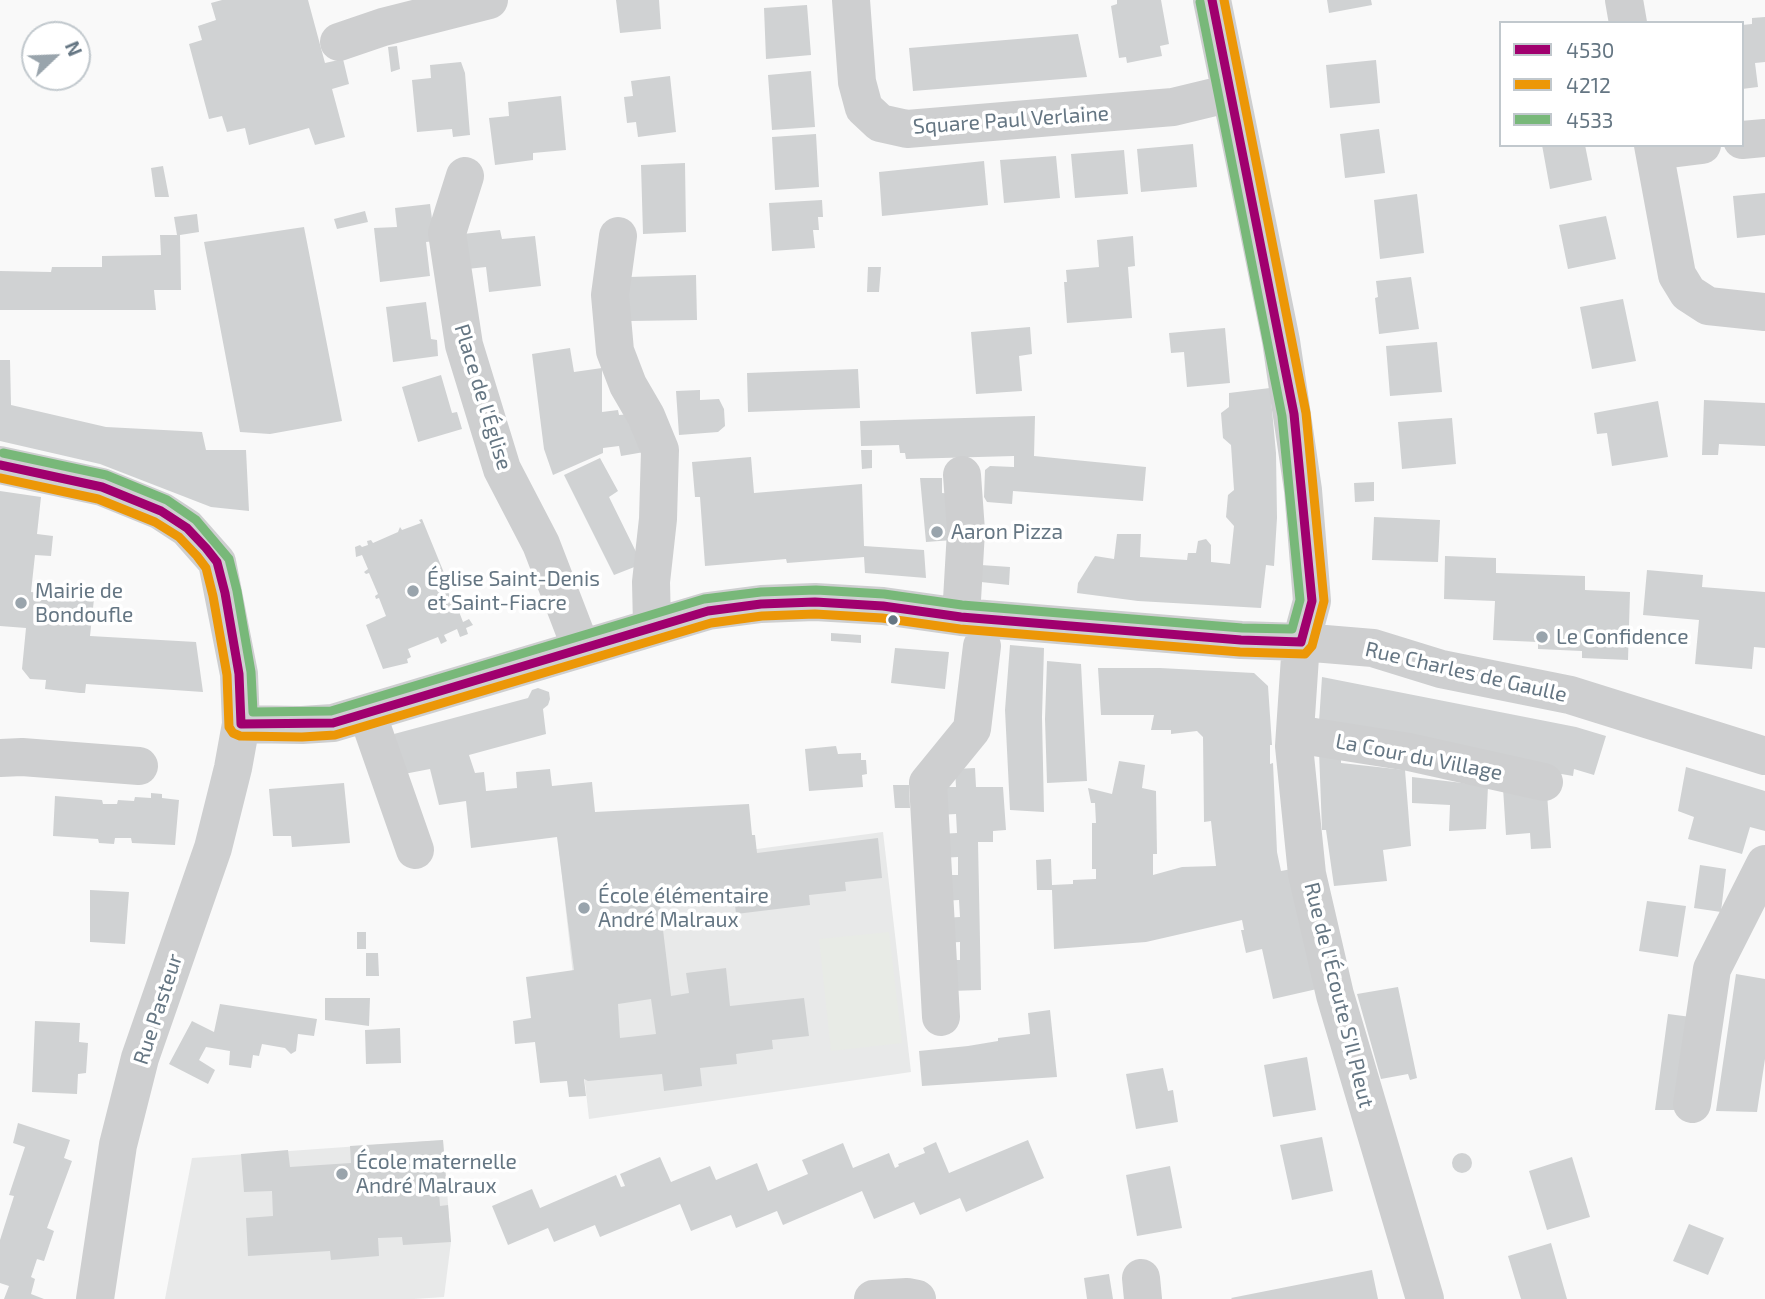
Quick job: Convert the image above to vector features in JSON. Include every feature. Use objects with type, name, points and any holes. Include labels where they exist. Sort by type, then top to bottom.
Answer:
[{"type":"street","points":[[339,42],[383,27],[489,0]]},
{"type":"street","name":"Square Paul Verlaine","points":[[851,0],[857,82],[864,108],[880,124],[907,129],[1160,108],[1231,93]]},
{"type":"street","name":"Rue de l'Écoute S'Il Pleut","points":[[1212,0],[1281,341],[1298,452],[1312,601],[1301,642],[1294,746],[1307,874],[1335,995],[1425,1299]]},
{"type":"street","points":[[1623,0],[1628,21]]},
{"type":"street","points":[[1744,140],[1765,138]]},
{"type":"street","points":[[1653,148],[1677,275],[1688,293],[1708,306],[1765,312]]},
{"type":"street","name":"Place de l'Église","points":[[465,176],[447,233],[464,345],[502,469],[541,544],[581,648]]},
{"type":"street","points":[[618,236],[610,295],[615,351],[628,385],[646,416],[660,450],[658,519],[651,582],[652,626]]},
{"type":"street","points":[[0,465],[102,487],[161,511],[187,528],[206,548],[217,562],[225,593],[239,674],[241,724]]},
{"type":"street","points":[[941,1017],[928,783],[972,729],[971,631],[962,475]]},
{"type":"street","name":"Rue Charles de Gaulle","points":[[241,724],[323,724],[708,611],[761,604],[815,602],[883,606],[971,631],[1301,642],[1373,648],[1441,669],[1570,695],[1765,756]]},
{"type":"street","points":[[367,713],[415,850]]},
{"type":"street","name":"Rue Pasteur","points":[[95,1299],[118,1145],[140,1058],[213,848],[241,724]]},
{"type":"street","name":"La Cour du Village","points":[[1295,734],[1409,752],[1544,782]]},
{"type":"street","points":[[0,758],[22,757],[139,766]]},
{"type":"street","points":[[1692,1104],[1712,969],[1765,864]]},
{"type":"street","points":[[873,1299],[917,1299]]},
{"type":"shaded area","points":[[883,832],[911,1072],[589,1119],[559,849],[757,849]]},
{"type":"shaded area","points":[[889,932],[902,1043],[831,1051],[819,939]]},
{"type":"shaded area","points":[[443,1140],[451,1242],[444,1297],[165,1299],[192,1158]]},
{"type":"building","points":[[222,0],[308,0],[325,63],[343,59],[349,84],[332,89],[345,137],[315,145],[309,128],[249,145],[245,128],[227,132],[222,116],[209,119],[189,44],[202,40],[198,26],[216,20],[211,3]]},
{"type":"building","points":[[616,0],[659,0],[661,29],[620,33]]},
{"type":"building","points":[[1117,0],[1161,0],[1169,44],[1160,46],[1162,56],[1127,63],[1126,57],[1119,58],[1111,6],[1117,4]]},
{"type":"building","points":[[1327,0],[1371,0],[1372,5],[1329,13]]},
{"type":"building","points":[[807,5],[811,55],[766,59],[764,8]]},
{"type":"building","points":[[1765,17],[1765,62],[1755,63],[1758,87],[1744,89],[1744,25],[1752,24],[1752,18]]},
{"type":"building","points":[[1078,34],[1087,77],[913,91],[909,48]]},
{"type":"building","points":[[397,46],[400,69],[391,72],[388,47]]},
{"type":"building","points":[[1376,60],[1380,103],[1330,108],[1326,65]]},
{"type":"building","points":[[461,62],[465,73],[470,135],[453,137],[452,129],[417,132],[412,80],[431,78],[430,65]]},
{"type":"building","points":[[811,71],[815,127],[772,130],[768,75]]},
{"type":"building","points":[[670,76],[676,132],[638,137],[636,122],[627,123],[624,97],[633,96],[631,81]]},
{"type":"building","points":[[561,96],[566,150],[533,153],[533,160],[495,165],[489,118],[509,116],[508,102]]},
{"type":"building","points":[[1379,129],[1385,173],[1345,178],[1340,134]]},
{"type":"building","points":[[816,134],[819,187],[775,190],[772,137]]},
{"type":"building","points":[[1193,144],[1197,187],[1141,192],[1137,149]]},
{"type":"building","points":[[1542,147],[1585,147],[1592,180],[1550,189]]},
{"type":"building","points":[[1124,150],[1128,194],[1075,198],[1071,154]]},
{"type":"building","points":[[1056,156],[1060,198],[1004,203],[1000,160]]},
{"type":"building","points":[[984,161],[988,205],[882,216],[879,172]]},
{"type":"building","points":[[685,163],[686,232],[643,234],[641,165]]},
{"type":"building","points":[[163,166],[169,197],[155,197],[151,168]]},
{"type":"building","points":[[1765,193],[1765,235],[1737,238],[1733,196]]},
{"type":"building","points":[[1417,194],[1424,253],[1380,259],[1374,200]]},
{"type":"building","points":[[822,200],[823,217],[818,217],[819,230],[813,230],[815,248],[772,251],[769,203]]},
{"type":"building","points":[[430,204],[435,241],[426,242],[430,276],[380,282],[374,228],[397,227],[395,208]]},
{"type":"building","points":[[365,211],[368,222],[337,229],[334,219]]},
{"type":"building","points":[[197,214],[199,232],[180,235],[181,290],[154,290],[156,310],[0,310],[0,271],[51,272],[52,267],[102,267],[102,256],[161,255],[160,235],[177,235],[174,217]]},
{"type":"building","points":[[1606,216],[1616,259],[1568,269],[1559,225]]},
{"type":"building","points":[[304,227],[342,421],[270,434],[240,432],[204,242]]},
{"type":"building","points":[[500,230],[502,239],[535,236],[541,286],[489,292],[486,267],[467,269],[463,234]]},
{"type":"building","points":[[1133,236],[1135,266],[1128,267],[1132,318],[1067,323],[1064,282],[1067,282],[1066,270],[1099,267],[1097,240]]},
{"type":"building","points":[[868,267],[881,267],[879,292],[867,292]]},
{"type":"building","points":[[696,275],[697,320],[629,321],[629,277]]},
{"type":"building","points":[[1411,277],[1419,329],[1379,334],[1376,281]]},
{"type":"building","points":[[1623,299],[1636,361],[1592,369],[1580,307]]},
{"type":"building","points":[[426,302],[431,339],[437,340],[438,356],[393,362],[386,307]]},
{"type":"building","points":[[1030,327],[1032,354],[1019,356],[1022,391],[976,394],[971,332]]},
{"type":"building","points":[[1225,328],[1230,383],[1187,387],[1184,352],[1171,353],[1169,333]]},
{"type":"building","points":[[1437,342],[1442,392],[1390,396],[1386,346]]},
{"type":"building","points":[[570,348],[574,372],[602,368],[602,412],[618,410],[619,415],[632,414],[650,451],[621,456],[619,446],[603,448],[603,453],[553,475],[544,449],[532,354]]},
{"type":"building","points":[[0,360],[10,360],[11,405],[106,427],[202,432],[206,450],[246,450],[249,511],[211,507],[100,464],[0,441]]},
{"type":"building","points":[[858,369],[860,408],[748,412],[747,373]]},
{"type":"building","points":[[441,375],[452,413],[457,412],[462,429],[418,442],[402,387]]},
{"type":"building","points":[[1270,388],[1276,453],[1277,518],[1274,566],[1266,565],[1261,608],[1138,601],[1077,593],[1078,583],[1095,556],[1114,559],[1117,534],[1141,534],[1140,557],[1187,560],[1188,553],[1196,553],[1198,541],[1206,539],[1211,545],[1211,562],[1230,564],[1234,526],[1226,517],[1228,495],[1234,490],[1231,445],[1223,438],[1221,413],[1229,407],[1229,393]]},
{"type":"building","points":[[700,390],[700,400],[719,399],[724,409],[725,426],[718,432],[679,435],[676,391]]},
{"type":"building","points":[[1704,400],[1765,403],[1765,446],[1719,444],[1718,455],[1702,455]]},
{"type":"building","points":[[1658,401],[1668,457],[1612,466],[1607,433],[1597,434],[1594,413]]},
{"type":"building","points":[[1035,416],[1034,456],[1146,467],[1143,501],[1013,491],[1012,504],[987,502],[984,497],[985,470],[990,466],[1014,467],[1014,456],[906,459],[905,453],[900,453],[899,445],[861,446],[860,421]]},
{"type":"building","points":[[1452,418],[1456,464],[1402,469],[1398,422]]},
{"type":"building","points":[[861,450],[872,450],[872,468],[862,469]]},
{"type":"building","points":[[751,457],[754,493],[862,484],[864,546],[924,550],[926,578],[865,573],[864,557],[787,563],[786,559],[705,566],[700,497],[695,497],[692,462]]},
{"type":"building","points":[[600,458],[618,491],[609,497],[642,564],[614,575],[564,475]]},
{"type":"building","points":[[920,478],[942,478],[942,493],[952,494],[953,540],[926,542]]},
{"type":"building","points":[[1374,482],[1374,501],[1355,502],[1354,483]]},
{"type":"building","points":[[0,491],[41,497],[37,534],[53,536],[51,556],[35,555],[31,592],[94,599],[90,636],[196,642],[203,692],[86,684],[85,693],[80,693],[45,689],[46,680],[30,679],[22,669],[26,628],[0,626]]},
{"type":"building","points":[[1374,517],[1440,520],[1438,562],[1372,560]]},
{"type":"building","name":"Église Saint-Denis et Saint-Fiacre","points":[[422,519],[451,590],[448,592],[452,601],[461,598],[465,606],[458,609],[463,622],[469,619],[473,625],[466,628],[468,634],[460,637],[457,629],[444,635],[447,641],[441,644],[438,637],[408,649],[411,657],[407,659],[408,663],[383,669],[366,625],[386,616],[379,598],[376,599],[378,594],[369,573],[364,572],[368,569],[362,555],[356,557],[355,547],[368,545],[367,541],[371,540],[373,543],[398,532],[400,527],[402,530],[421,523],[419,520]]},
{"type":"building","points":[[1445,556],[1496,558],[1496,573],[1585,576],[1585,590],[1630,592],[1628,660],[1582,658],[1582,651],[1538,649],[1538,642],[1493,640],[1495,601],[1444,599]]},
{"type":"building","points":[[981,565],[1010,567],[1009,585],[981,582]]},
{"type":"building","points":[[1647,570],[1703,575],[1702,587],[1765,592],[1765,648],[1754,647],[1752,669],[1695,664],[1699,620],[1643,615]]},
{"type":"building","points":[[831,633],[861,635],[861,643],[831,641]]},
{"type":"building","points":[[1010,645],[1044,648],[1044,812],[1010,810],[1005,710]]},
{"type":"building","points":[[895,648],[949,652],[945,689],[891,683]]},
{"type":"building","points":[[1047,661],[1081,664],[1087,781],[1047,783]]},
{"type":"building","points":[[1098,668],[1254,673],[1268,686],[1272,745],[1270,764],[1273,763],[1277,852],[1281,871],[1297,868],[1317,989],[1273,999],[1262,949],[1246,953],[1241,930],[1244,930],[1242,920],[1146,942],[1054,949],[1052,890],[1037,890],[1036,860],[1051,859],[1052,885],[1073,884],[1073,880],[1096,879],[1096,869],[1092,869],[1095,803],[1091,803],[1088,788],[1112,794],[1119,761],[1145,765],[1142,788],[1156,791],[1157,854],[1153,854],[1153,875],[1182,867],[1216,866],[1211,821],[1204,822],[1203,737],[1197,731],[1171,734],[1171,730],[1151,730],[1154,715],[1101,715]]},
{"type":"building","points":[[1322,677],[1576,727],[1606,736],[1594,775],[1574,769],[1573,776],[1544,771],[1319,722]]},
{"type":"building","points":[[538,688],[549,692],[548,705],[543,709],[546,734],[469,755],[475,773],[484,772],[486,791],[517,788],[516,772],[550,769],[552,786],[592,782],[595,812],[749,804],[757,853],[878,838],[882,878],[845,882],[846,891],[809,895],[810,905],[736,914],[734,896],[660,905],[671,996],[689,993],[686,973],[726,968],[730,1006],[804,998],[809,1036],[772,1040],[773,1049],[736,1054],[737,1064],[700,1068],[702,1086],[664,1091],[662,1074],[588,1081],[584,1079],[586,1096],[569,1097],[567,1081],[540,1083],[535,1042],[515,1044],[513,1021],[531,1018],[526,977],[574,970],[557,837],[471,848],[466,801],[439,805],[430,769],[404,774],[394,734],[528,698],[532,690]],"holes":[[[651,999],[656,1034],[620,1038],[618,1004]]]},
{"type":"building","points":[[836,746],[838,754],[861,753],[861,760],[866,760],[867,774],[862,775],[863,787],[809,791],[805,749]]},
{"type":"building","points":[[1341,750],[1341,763],[1405,770],[1411,846],[1383,850],[1387,881],[1334,886],[1326,830],[1322,830],[1319,751]]},
{"type":"building","points":[[1686,767],[1765,791],[1765,831],[1750,827],[1742,854],[1688,839],[1694,817],[1678,811]]},
{"type":"building","points":[[975,768],[976,787],[1003,787],[1006,830],[993,831],[993,842],[978,842],[981,990],[951,991],[943,960],[960,960],[960,942],[943,943],[942,918],[960,917],[959,900],[941,901],[940,875],[958,875],[958,857],[940,858],[939,834],[957,833],[956,814],[938,815],[937,787],[956,787],[955,769]]},
{"type":"building","points":[[1412,777],[1488,786],[1486,829],[1449,831],[1450,805],[1412,803]]},
{"type":"building","points":[[344,783],[350,843],[292,847],[291,836],[273,836],[269,789]]},
{"type":"building","points":[[893,785],[909,785],[910,808],[895,808]]},
{"type":"building","points":[[1503,788],[1547,794],[1551,848],[1531,849],[1530,833],[1506,835]]},
{"type":"building","points":[[151,793],[162,794],[162,798],[179,800],[175,845],[132,843],[131,838],[115,838],[114,844],[99,843],[98,839],[53,836],[55,796],[117,804],[118,800],[134,801],[135,797],[151,798]]},
{"type":"building","points":[[1700,865],[1726,869],[1721,912],[1694,908]]},
{"type":"building","points":[[90,890],[129,892],[125,944],[90,942]]},
{"type":"building","points":[[1647,901],[1686,906],[1678,957],[1639,951]]},
{"type":"building","points":[[357,932],[366,932],[366,949],[357,949]]},
{"type":"building","points":[[366,953],[378,953],[379,976],[366,976]]},
{"type":"building","points":[[1736,974],[1765,979],[1765,1059],[1757,1112],[1716,1111]]},
{"type":"building","points":[[1398,987],[1417,1078],[1410,1080],[1408,1074],[1381,1079],[1357,994]]},
{"type":"building","points":[[325,998],[370,998],[369,1026],[325,1020]]},
{"type":"building","points":[[220,1004],[317,1019],[314,1036],[298,1034],[296,1051],[291,1054],[285,1048],[262,1044],[259,1056],[253,1055],[251,1068],[229,1065],[230,1051],[206,1047],[199,1060],[215,1070],[208,1084],[169,1064],[192,1021],[214,1032]]},
{"type":"building","points":[[1050,1010],[1057,1077],[922,1086],[919,1051],[968,1046],[998,1041],[998,1038],[1030,1034],[1028,1013]]},
{"type":"building","points":[[1668,1014],[1691,1017],[1677,1110],[1655,1110]]},
{"type":"building","points":[[35,1021],[80,1023],[79,1042],[88,1043],[86,1073],[78,1074],[77,1094],[32,1092]]},
{"type":"building","points":[[400,1028],[401,1063],[366,1064],[365,1030]]},
{"type":"building","points":[[1307,1057],[1316,1110],[1273,1117],[1264,1065]]},
{"type":"building","points":[[1163,1068],[1168,1091],[1173,1090],[1178,1122],[1136,1129],[1126,1074]]},
{"type":"building","points":[[18,1123],[70,1140],[64,1158],[72,1161],[47,1228],[54,1231],[44,1261],[37,1259],[31,1277],[35,1279],[31,1294],[44,1299],[4,1299],[9,1286],[0,1283],[0,1240],[14,1196],[9,1195],[25,1147],[13,1143]]},
{"type":"building","points":[[1322,1137],[1333,1191],[1292,1200],[1280,1145]]},
{"type":"building","points":[[443,1140],[446,1179],[438,1179],[440,1206],[448,1205],[451,1242],[403,1245],[402,1237],[378,1238],[379,1256],[331,1260],[330,1251],[248,1256],[246,1218],[273,1216],[272,1191],[244,1192],[241,1154],[288,1150],[290,1167],[351,1163],[350,1146]]},
{"type":"building","points":[[1028,1140],[1044,1178],[966,1212],[960,1198],[920,1215],[914,1202],[874,1219],[862,1191],[783,1225],[777,1211],[736,1228],[731,1215],[691,1231],[680,1204],[600,1237],[595,1225],[554,1242],[548,1228],[508,1245],[492,1206],[532,1189],[540,1208],[616,1175],[621,1187],[625,1186],[620,1174],[660,1157],[671,1182],[710,1166],[716,1180],[757,1163],[768,1191],[808,1174],[802,1160],[843,1143],[853,1168],[889,1153],[895,1168],[898,1164],[925,1153],[923,1148],[936,1142],[949,1173]]},
{"type":"building","points":[[1458,1153],[1466,1153],[1472,1163],[1466,1173],[1458,1173],[1452,1167],[1452,1159]]},
{"type":"building","points":[[1572,1157],[1590,1217],[1547,1230],[1529,1171]]},
{"type":"building","points":[[1170,1166],[1182,1228],[1137,1236],[1126,1175]]},
{"type":"building","points":[[1689,1224],[1724,1238],[1708,1275],[1673,1261]]},
{"type":"building","points":[[1551,1243],[1567,1299],[1521,1299],[1508,1256]]},
{"type":"building","points":[[1372,1270],[1378,1299],[1231,1298]]},
{"type":"building","points":[[1109,1274],[1113,1299],[1087,1299],[1084,1278]]},
{"type":"transit line","name":"4530","points":[[0,465],[102,487],[161,511],[187,528],[206,548],[217,562],[225,593],[239,674],[241,724],[333,723],[708,611],[761,604],[815,602],[883,606],[961,617],[1241,640],[1301,642],[1312,601],[1294,414],[1212,0]]},
{"type":"transit line","name":"4212","points":[[0,478],[98,499],[155,522],[179,537],[197,556],[206,568],[213,596],[227,675],[229,727],[233,733],[240,736],[335,735],[711,623],[762,616],[815,614],[882,618],[960,629],[1240,652],[1305,654],[1312,646],[1324,601],[1306,413],[1224,0]]},
{"type":"transit line","name":"4533","points":[[3,453],[106,475],[167,500],[196,520],[229,559],[251,672],[253,712],[331,711],[704,599],[761,592],[816,590],[884,594],[962,605],[1242,628],[1292,629],[1300,600],[1282,416],[1200,2]]},
{"type":"place","name":"Aaron Pizza","points":[[937,532]]},
{"type":"place","name":"Église Saint-Denis et Saint-Fiacre","points":[[413,591]]},
{"type":"place","name":"Mairie de Bondoufle","points":[[21,603]]},
{"type":"place","name":"Le Confidence","points":[[1542,637]]},
{"type":"place","name":"École élémentaire André Malraux","points":[[584,908]]},
{"type":"place","name":"École maternelle André Malraux","points":[[342,1174]]}]
